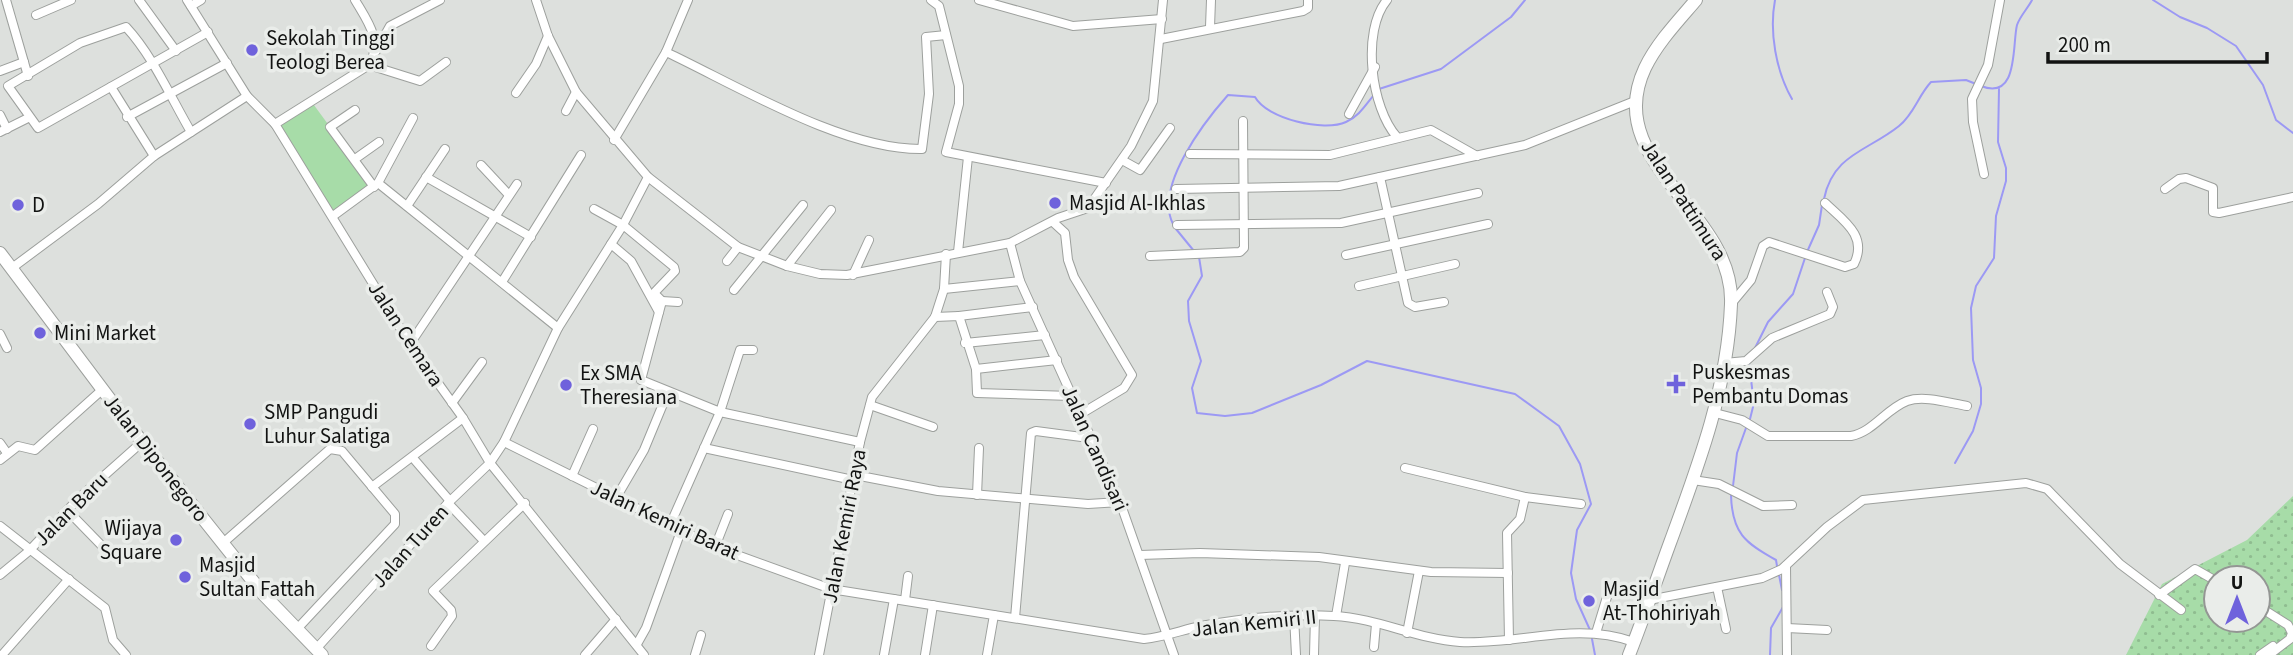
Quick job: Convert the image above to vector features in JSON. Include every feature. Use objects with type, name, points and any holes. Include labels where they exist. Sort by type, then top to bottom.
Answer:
[{"type":"main road","points":[[1635,100],[1640,81],[1653,54],[1696,0]]},
{"type":"main road","name":"Jalan Pattimura","points":[[1629,655],[1715,413],[1731,304],[1730,277],[1724,257],[1700,219],[1652,160],[1636,120],[1635,100]]},
{"type":"main road","name":"Jalan Diponegoro","points":[[0,253],[142,442],[223,543],[319,652]]},
{"type":"street","points":[[36,15],[71,0]]},
{"type":"street","points":[[139,0],[176,51]]},
{"type":"street","points":[[189,3],[201,0]]},
{"type":"street","points":[[275,124],[369,65],[390,26],[440,0]]},
{"type":"street","points":[[614,140],[666,52],[688,0]]},
{"type":"street","points":[[932,0],[942,0]]},
{"type":"street","points":[[932,0],[939,6],[958,86],[958,104],[946,152],[1106,183]]},
{"type":"street","points":[[979,0],[1073,26],[1162,19]]},
{"type":"street","points":[[539,1],[548,36],[576,92],[648,177],[738,247],[761,259],[820,274],[853,275],[1010,243],[1088,208],[1122,160],[1146,120],[1153,101],[1163,0]]},
{"type":"street","points":[[1210,27],[1211,0]]},
{"type":"street","points":[[1161,39],[1210,27],[1303,11],[1308,8],[1308,0]]},
{"type":"street","points":[[1387,0],[1379,10],[1372,42],[1383,118],[1397,137]]},
{"type":"street","points":[[1984,174],[1971,109],[1979,83],[1989,65],[2000,0]]},
{"type":"street","points":[[358,1],[375,35],[376,51]]},
{"type":"street","points":[[4,2],[28,76]]},
{"type":"street","name":"Jalan Cemara","points":[[189,3],[247,96],[275,124],[410,344],[463,418],[490,463],[525,503],[644,655]]},
{"type":"street","points":[[191,132],[151,64],[134,36],[126,27],[80,43],[8,86],[36,128],[66,113],[151,64],[176,51],[208,32]]},
{"type":"street","points":[[666,52],[821,126],[898,149],[922,149],[929,94],[926,37],[946,35]]},
{"type":"street","points":[[516,93],[536,64],[548,36]]},
{"type":"street","points":[[0,71],[24,62]]},
{"type":"street","points":[[369,65],[420,81],[446,62]]},
{"type":"street","points":[[127,117],[227,63]]},
{"type":"street","points":[[1349,114],[1375,67]]},
{"type":"street","points":[[111,87],[127,117],[154,156]]},
{"type":"street","points":[[566,111],[576,92]]},
{"type":"street","points":[[12,268],[98,204],[154,156],[247,96]]},
{"type":"street","points":[[1176,189],[1324,188],[1477,156],[1545,138],[1635,100]]},
{"type":"street","points":[[355,110],[330,127],[376,185],[407,206],[558,328]]},
{"type":"street","points":[[0,115],[4,130],[28,118]]},
{"type":"street","points":[[333,216],[376,185],[413,118]]},
{"type":"street","points":[[1150,256],[1203,256],[1240,252],[1245,244],[1243,121]]},
{"type":"street","points":[[1122,160],[1140,170],[1170,128]]},
{"type":"street","points":[[1190,154],[1244,152],[1330,155],[1431,130],[1477,156]]},
{"type":"street","points":[[355,159],[379,142]]},
{"type":"street","points":[[407,206],[444,149]]},
{"type":"street","points":[[502,282],[581,155]]},
{"type":"street","points":[[958,252],[968,157]]},
{"type":"street","points":[[481,164],[509,195]]},
{"type":"street","points":[[426,177],[531,237]]},
{"type":"street","name":"Jalan Turen","points":[[319,652],[449,502],[490,463],[504,442],[558,328],[623,225],[648,177]]},
{"type":"street","points":[[1380,177],[1411,306],[1444,302]]},
{"type":"street","points":[[2165,188],[2179,179],[2204,183],[2213,188],[2213,212],[2219,214],[2293,197]]},
{"type":"street","points":[[410,344],[517,184]]},
{"type":"street","points":[[1177,225],[1328,224],[1478,193]]},
{"type":"street","points":[[1731,304],[1751,280],[1765,243],[1774,242],[1849,267],[1857,258],[1858,237],[1825,203]]},
{"type":"street","points":[[734,290],[803,205]]},
{"type":"street","points":[[594,209],[623,225],[673,264],[675,271],[654,293],[662,301],[678,302]]},
{"type":"street","points":[[788,266],[831,210]]},
{"type":"street","points":[[1052,222],[1065,233],[1068,261],[1074,276],[1132,375],[1124,388],[1079,415]]},
{"type":"street","points":[[1346,255],[1488,224]]},
{"type":"street","points":[[853,275],[869,240]]},
{"type":"street","name":"Jalan Candisari","points":[[1010,243],[1020,281],[1120,502],[1174,655]]},
{"type":"street","points":[[611,244],[631,261],[659,312]]},
{"type":"street","points":[[727,261],[738,247]]},
{"type":"street","points":[[933,427],[871,401],[935,317],[944,289],[946,254]]},
{"type":"street","points":[[1359,286],[1455,264]]},
{"type":"street","points":[[944,289],[1020,281]]},
{"type":"street","points":[[1724,363],[1750,359],[1772,338],[1830,314],[1833,307],[1827,292]]},
{"type":"street","points":[[662,301],[640,376],[642,380],[720,412],[769,425],[860,442]]},
{"type":"street","points":[[935,317],[1033,307]]},
{"type":"street","points":[[959,316],[965,343],[976,369],[977,393],[1071,396]]},
{"type":"street","points":[[0,334],[7,348]]},
{"type":"street","points":[[965,343],[1045,335]]},
{"type":"street","points":[[670,526],[720,412],[740,350],[753,350]]},
{"type":"street","points":[[976,369],[1057,360]]},
{"type":"street","points":[[452,403],[482,362]]},
{"type":"street","points":[[0,460],[18,446],[35,450],[103,389]]},
{"type":"street","points":[[616,498],[644,450],[668,392]]},
{"type":"street","points":[[1715,413],[1742,419],[1759,432],[1777,437],[1851,436],[1863,432],[1906,401],[1927,400],[1967,406]]},
{"type":"street","name":"Jalan Kemiri Raya","points":[[819,655],[860,442],[871,401]]},
{"type":"street","points":[[372,487],[463,418]]},
{"type":"street","points":[[572,476],[593,429]]},
{"type":"street","points":[[1015,618],[1028,497],[1031,433],[1036,431],[1089,438]]},
{"type":"street","name":"Jalan Baru","points":[[0,575],[29,551],[67,510],[142,442]]},
{"type":"street","name":"Jalan Kemiri Barat","points":[[504,442],[715,547],[831,589]]},
{"type":"street","points":[[0,443],[7,453]]},
{"type":"street","points":[[704,448],[938,491],[1088,504],[1120,502]]},
{"type":"street","points":[[976,495],[979,448]]},
{"type":"street","points":[[223,543],[330,449],[342,451],[395,514],[395,524],[297,629]]},
{"type":"street","points":[[413,458],[484,541]]},
{"type":"street","points":[[1405,468],[1525,497],[1581,504]]},
{"type":"street","points":[[1693,480],[1731,490],[1763,506],[1792,505]]},
{"type":"street","points":[[1649,600],[1717,587],[1781,569],[1827,527],[1863,500],[2026,483],[2047,489],[2120,564],[2180,610]]},
{"type":"street","points":[[1509,640],[1507,533],[1520,519],[1525,497]]},
{"type":"street","points":[[431,646],[453,616],[451,610],[433,591],[525,503]]},
{"type":"street","points":[[67,510],[105,549]]},
{"type":"street","points":[[715,547],[729,514]]},
{"type":"street","points":[[0,527],[105,608],[113,640],[123,654]]},
{"type":"street","points":[[637,644],[646,628],[681,531]]},
{"type":"street","points":[[1140,555],[1200,553],[1320,557],[1345,563],[1419,571],[1508,573]]},
{"type":"street","points":[[1336,616],[1345,563]]},
{"type":"street","points":[[1781,569],[1787,655]]},
{"type":"street","points":[[2159,595],[2195,569],[2202,573]]},
{"type":"street","points":[[1407,632],[1419,571]]},
{"type":"street","points":[[905,600],[908,576]]},
{"type":"street","points":[[2,655],[69,579]]},
{"type":"street","points":[[1717,587],[1726,629]]},
{"type":"street","name":"Jalan Kemiri II","points":[[831,589],[1144,639],[1166,637],[1218,623],[1315,615],[1336,616],[1460,642],[1582,632],[1595,632],[1634,642]]},
{"type":"street","points":[[1595,632],[1608,597]]},
{"type":"street","points":[[884,655],[894,599]]},
{"type":"street","points":[[925,655],[933,605]]},
{"type":"street","points":[[986,655],[994,615]]},
{"type":"street","points":[[1314,655],[1315,615]]},
{"type":"street","points":[[2272,615],[2288,625],[2293,633]]},
{"type":"street","points":[[1294,616],[1296,655]]},
{"type":"street","points":[[585,655],[616,619]]},
{"type":"street","points":[[1374,647],[1376,624]]},
{"type":"street","points":[[1787,628],[1827,630]]},
{"type":"street","points":[[2260,655],[2293,633]]},
{"type":"street","points":[[2269,655],[2290,639],[2293,633]]},
{"type":"street","points":[[695,655],[701,635]]},
{"type":"green space","points":[[311,101],[374,187],[333,216],[275,124]]},
{"type":"green space","points":[[2293,496],[2293,655],[2126,655],[2162,584],[2247,540]]},
{"type":"waterway","points":[[1379,89],[1441,69],[1511,17],[1525,0]]},
{"type":"waterway","points":[[1775,0],[1775,51],[1792,99]]},
{"type":"waterway","points":[[1981,86],[1993,89],[2002,86],[2008,79],[2017,25],[2032,0]]},
{"type":"waterway","points":[[2153,0],[2236,46],[2263,85],[2276,120],[2293,133]]},
{"type":"waterway","points":[[1824,199],[1835,172],[1853,155],[1899,126],[1931,82],[1966,80],[1976,84]]},
{"type":"waterway","points":[[1955,463],[1973,431],[1981,404],[1981,388],[1973,360],[1971,308],[1976,286],[1994,258],[1996,216],[2006,181],[2006,168],[1998,142],[1999,89]]},
{"type":"waterway","points":[[1173,224],[1169,209],[1170,192],[1176,174],[1195,138],[1228,95],[1255,97],[1261,105],[1283,117],[1297,122],[1324,125],[1336,125],[1350,120],[1373,96]]},
{"type":"waterway","points":[[1807,252],[1819,225],[1822,205]]},
{"type":"waterway","points":[[1176,229],[1194,251]]},
{"type":"waterway","points":[[1199,257],[1202,276],[1188,301],[1189,321],[1201,361],[1192,388],[1197,413],[1225,416],[1252,413],[1321,385],[1367,361],[1515,394],[1559,426],[1580,464],[1591,504],[1577,530],[1571,573],[1576,599],[1590,630]]},
{"type":"waterway","points":[[1755,348],[1768,322],[1793,294],[1805,258]]},
{"type":"waterway","points":[[1749,364],[1754,403],[1750,419]]},
{"type":"waterway","points":[[1733,486],[1737,453],[1746,428]]},
{"type":"waterway","points":[[1731,495],[1734,519],[1742,535],[1756,548],[1776,560],[1777,566]]},
{"type":"waterway","points":[[1779,575],[1782,590]]},
{"type":"waterway","points":[[1770,655],[1771,628],[1783,607]]},
{"type":"waterway","points":[[1592,639],[1595,655]]},
{"type":"place","name":"Sekolah Tinggi Teologi Berea","points":[[252,50]]},
{"type":"place","name":"Masjid Al-Ikhlas","points":[[1055,203]]},
{"type":"place","name":"D","points":[[18,205]]},
{"type":"place","name":"Mini Market","points":[[40,333]]},
{"type":"place","name":"Puskesmas Pembantu Domas","points":[[1676,384]]},
{"type":"place","name":"Ex SMA Theresiana","points":[[566,385]]},
{"type":"place","name":"SMP Pangudi Luhur Salatiga","points":[[250,424]]},
{"type":"place","name":"Wijaya Square","points":[[176,540]]},
{"type":"place","name":"Masjid Sultan Fattah","points":[[185,577]]},
{"type":"place","name":"Masjid At-Thohiriyah","points":[[1589,601]]}]
